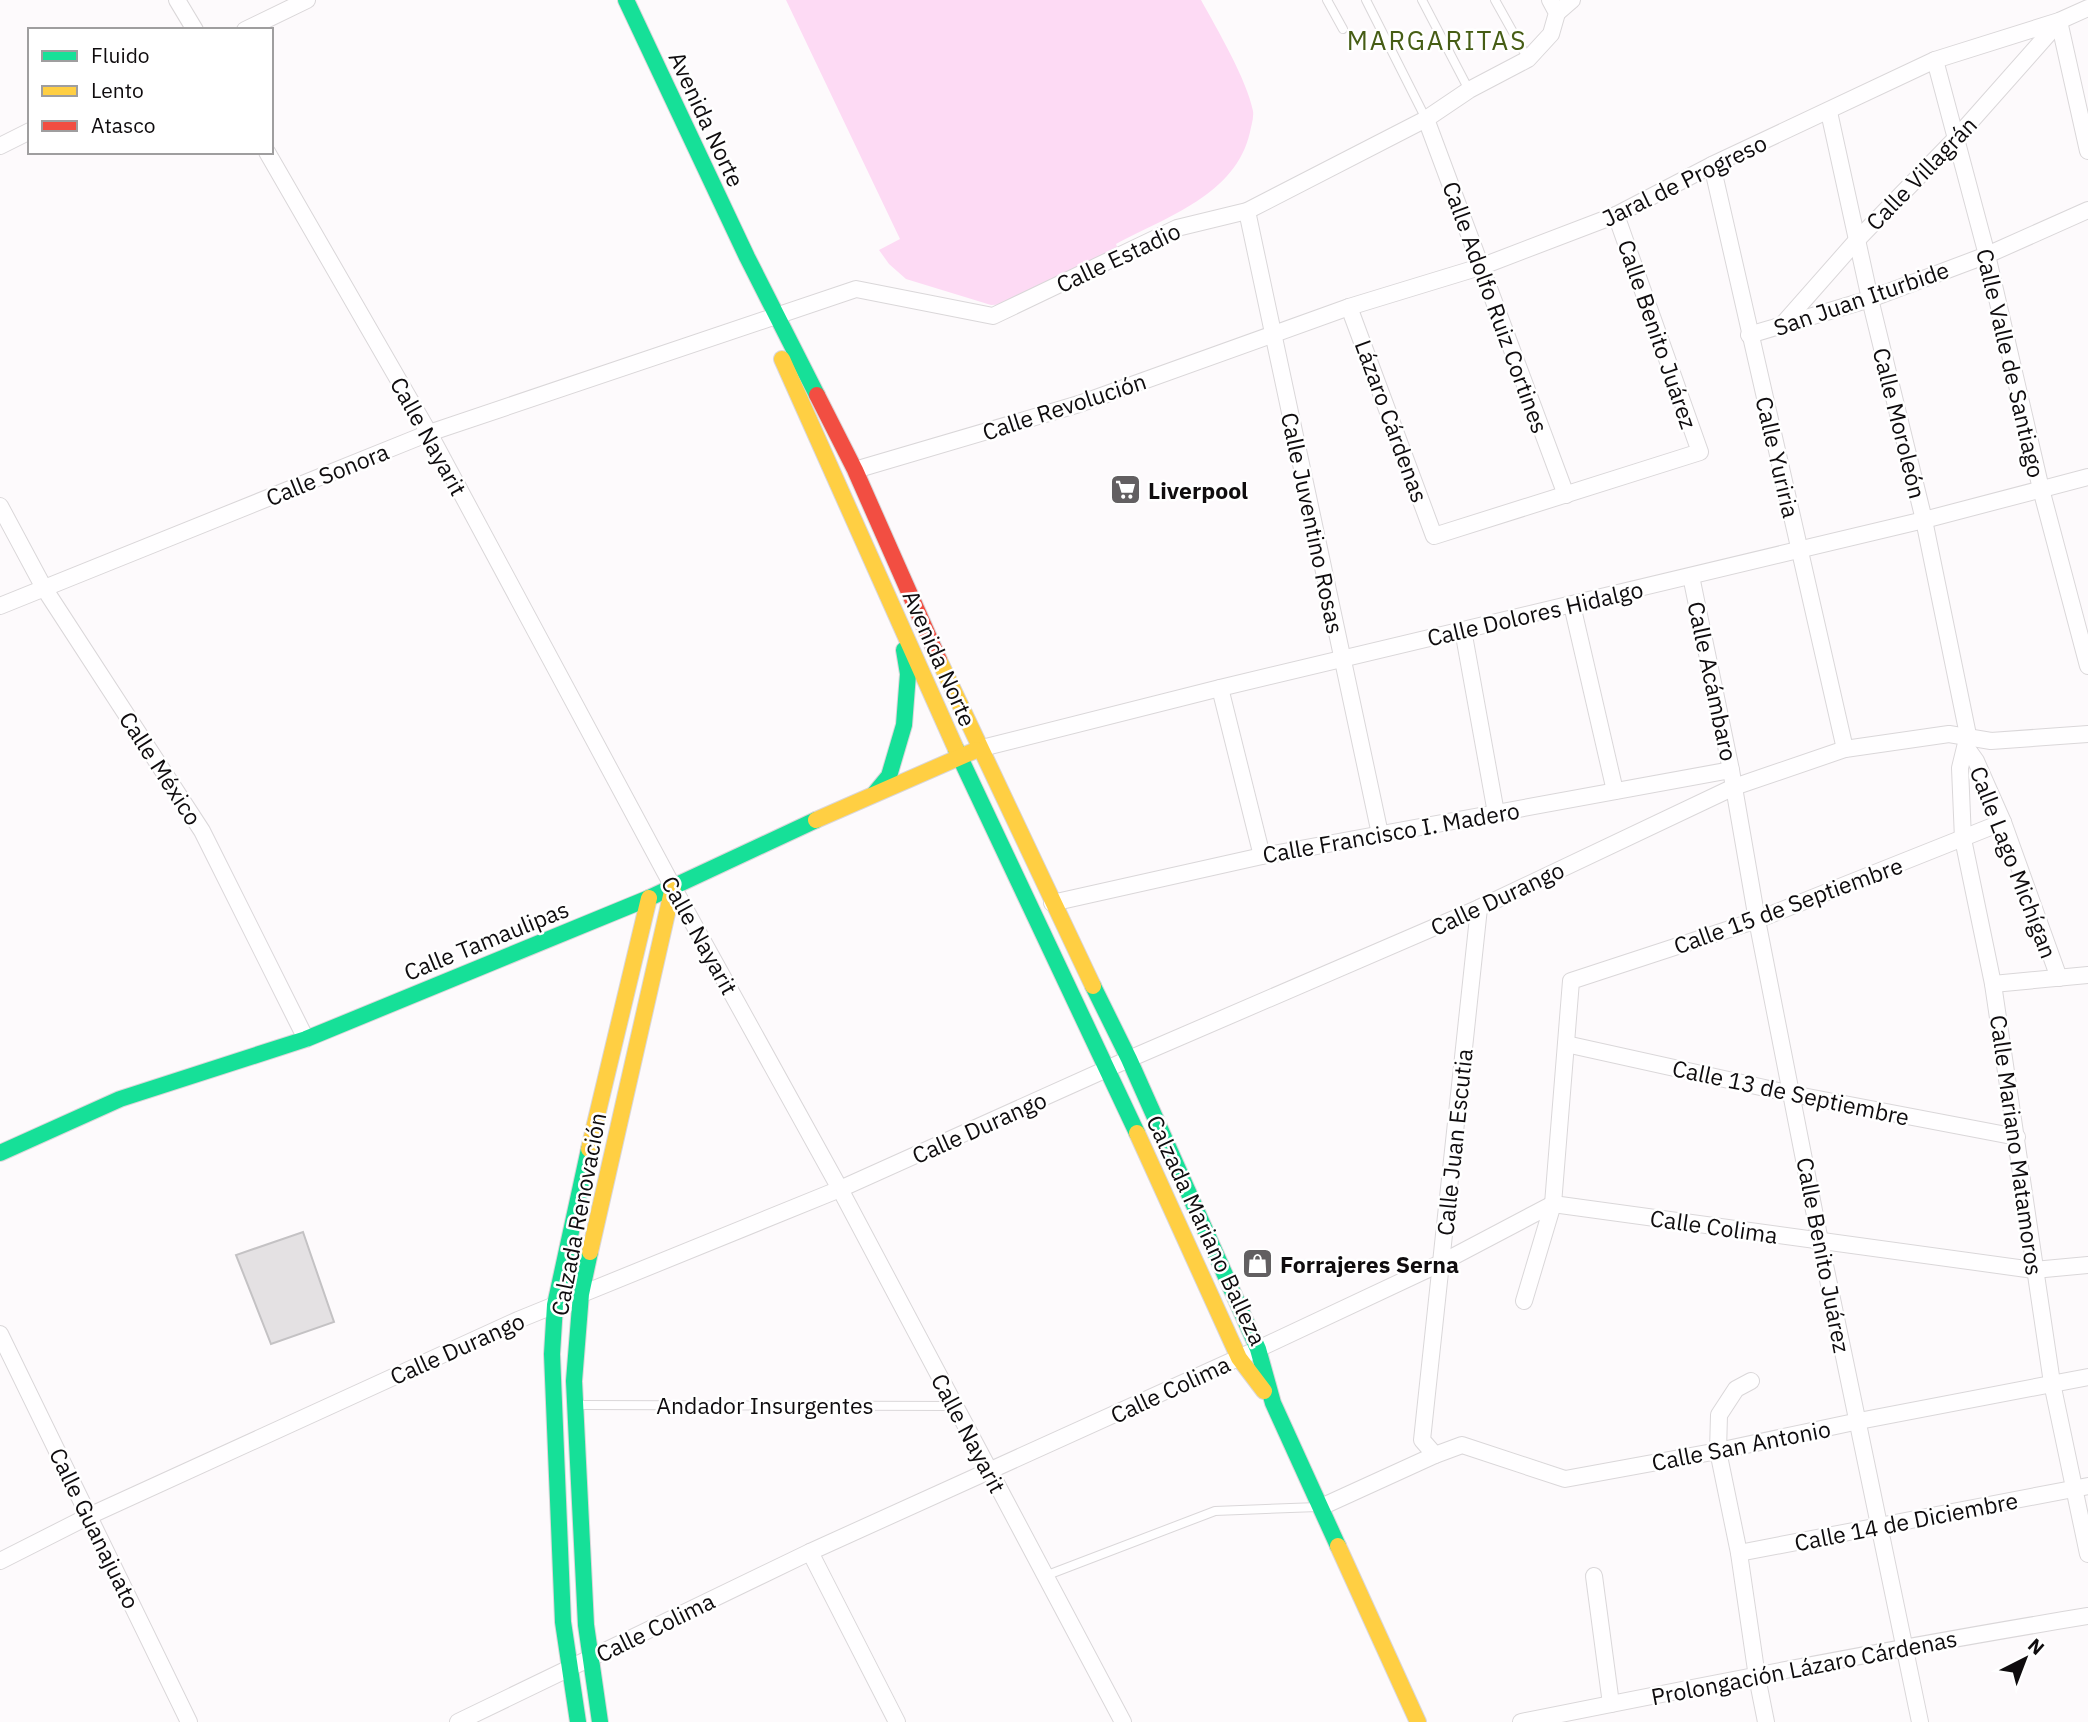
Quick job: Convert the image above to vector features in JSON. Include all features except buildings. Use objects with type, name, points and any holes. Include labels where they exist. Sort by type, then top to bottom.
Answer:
[{"type":"main road","name":"Avenida Norte","points":[[626,0],[747,257],[771,317],[786,368],[960,758],[1109,1070]]},
{"type":"main road","name":"Avenida Norte","points":[[771,317],[855,470],[915,607],[1052,903],[1129,1059]]},
{"type":"main road","points":[[786,368],[798,382],[839,458],[855,470]]},
{"type":"main road","points":[[875,793],[889,776],[904,725],[908,674],[898,619]]},
{"type":"main road","name":"Calle Tamaulipas","points":[[0,1153],[121,1099],[306,1039],[649,898],[875,793],[982,748]]},
{"type":"main road","name":"Calzada Renovación","points":[[600,1722],[586,1625],[575,1405],[574,1381],[581,1294],[673,887]]},
{"type":"main road","name":"Calzada Renovación","points":[[578,1722],[563,1622],[552,1354],[555,1305],[649,898]]},
{"type":"main road","name":"Calzada Mariano Balleza","points":[[1129,1059],[1258,1349],[1273,1403],[1418,1722]]},
{"type":"main road","name":"Calzada Mariano Balleza","points":[[1109,1070],[1238,1358],[1273,1403]]},
{"type":"street","points":[[177,0],[194,28]]},
{"type":"street","points":[[249,28],[307,0]]},
{"type":"street","points":[[1554,7],[1572,0]]},
{"type":"street","name":"Calle Estadio","points":[[771,317],[856,289],[993,316],[1177,228],[1247,211],[1426,119],[1469,90],[1528,59],[1551,34],[1554,7]]},
{"type":"street","name":"Jaral de Progreso","points":[[1272,335],[1349,307],[1480,267],[1616,215],[1712,165],[1935,60],[2059,21],[2088,8]]},
{"type":"street","points":[[2059,21],[2088,151]]},
{"type":"street","name":"Calle Villagrán","points":[[1783,324],[2059,21]]},
{"type":"street","name":"Calle Valle de Santiago","points":[[1935,60],[1987,254],[2040,489],[2088,666]]},
{"type":"street","name":"Calle Moroleón","points":[[1829,112],[1870,299],[1924,520],[1967,741]]},
{"type":"street","name":"Calle Adolfo Ruiz Cortines","points":[[1426,119],[1566,495]]},
{"type":"street","points":[[0,146],[28,132]]},
{"type":"street","name":"Calle Nayarit","points":[[268,154],[429,433],[673,887],[840,1189],[1123,1722]]},
{"type":"street","name":"Calle Yuriria","points":[[1712,165],[1845,749]]},
{"type":"street","name":"San Juan Iturbide","points":[[1749,335],[1870,299],[1987,254],[2088,210]]},
{"type":"street","name":"Calle Juventino Rosas","points":[[1247,211],[1380,834]]},
{"type":"street","name":"Calle Benito Juárez","points":[[1566,495],[1700,452],[1616,215]]},
{"type":"street","name":"Lázaro Cárdenas","points":[[1349,307],[1434,536],[1566,495]]},
{"type":"street","name":"Calle Sonora","points":[[0,606],[429,433],[771,317]]},
{"type":"street","name":"Calle Revolución","points":[[855,470],[1079,404],[1272,335]]},
{"type":"street","name":"Calle Dolores Hidalgo","points":[[982,748],[1220,688],[1924,520],[2088,477]]},
{"type":"street","name":"Calle México","points":[[0,506],[44,588],[202,831],[306,1039]]},
{"type":"street","name":"Calle Acámbaro","points":[[1691,576],[1734,787]]},
{"type":"street","points":[[1572,605],[1615,791]]},
{"type":"street","points":[[1464,630],[1496,813]]},
{"type":"street","points":[[1220,688],[1262,856]]},
{"type":"street","name":"Calle Durango","points":[[0,1561],[89,1516],[555,1305],[840,1189],[1129,1059],[1479,908],[1734,787],[1845,749],[1950,734],[1967,741],[1991,741],[2088,734]]},
{"type":"street","name":"Calle Lago Michígan","points":[[1967,741],[2003,822],[2059,978]]},
{"type":"street","name":"Calle Mariano Matamoros","points":[[1967,741],[1961,768],[1963,839],[1993,984],[2052,1383],[2080,1487],[2088,1554]]},
{"type":"street","name":"Calle Francisco I. Madero","points":[[1052,903],[1262,856],[1731,770]]},
{"type":"street","name":"Calle Benito Juárez","points":[[1734,787],[1756,920],[1819,1241],[1859,1421],[1920,1722]]},
{"type":"street","name":"Calle 15 de Septiembre","points":[[1566,1044],[1571,981],[1756,920],[2003,822]]},
{"type":"street","name":"Calle Juan Escutia","points":[[1435,1455],[1422,1440],[1479,908]]},
{"type":"street","points":[[1993,984],[2088,975]]},
{"type":"street","points":[[1524,1301],[1553,1204],[1566,1044]]},
{"type":"street","name":"Calle 13 de Septiembre","points":[[1566,1044],[1792,1094],[2017,1137]]},
{"type":"street","name":"Calle Colima","points":[[458,1722],[810,1552],[990,1472],[1441,1263],[1553,1204],[2034,1270],[2088,1265]]},
{"type":"street","name":"Calle Guanajuato","points":[[0,1334],[189,1722]]},
{"type":"street","name":"Calle San Antonio","points":[[1321,1507],[1462,1445],[1565,1479],[2088,1377]]},
{"type":"street","points":[[1751,1381],[1736,1389],[1719,1415],[1718,1451],[1739,1553],[1762,1719]]},
{"type":"street","name":"Calle 14 de Diciembre","points":[[1739,1553],[2080,1487]]},
{"type":"street","points":[[810,1552],[897,1722]]},
{"type":"street","points":[[1594,1576],[1611,1704]]},
{"type":"street","name":"Prolongación Lázaro Cárdenas","points":[[1521,1722],[1905,1646],[2088,1616]]},
{"type":"lane","points":[[1327,0],[1343,29]]},
{"type":"lane","points":[[1366,0],[1426,119]]},
{"type":"lane","points":[[1422,0],[1469,90]]},
{"type":"lane","points":[[1495,0],[1528,59]]},
{"type":"lane","name":"Andador Insurgentes","points":[[575,1405],[955,1406]]},
{"type":"lane","points":[[1045,1576],[1215,1511],[1321,1507]]},
{"type":"shaded area","points":[[786,0],[1201,0],[1245,85],[1253,111],[1250,132],[1242,154],[1230,172],[1196,202],[1116,244],[1118,249],[1013,304],[991,305],[906,279],[889,264],[879,250],[900,239]]},
{"type":"traffic: fast","points":[[626,0],[747,257],[817,395]]},
{"type":"traffic: fast","points":[[875,793],[889,776],[904,725],[908,674],[904,650]]},
{"type":"traffic: fast","points":[[956,749],[1137,1133]]},
{"type":"traffic: fast","points":[[0,1153],[120,1099],[306,1039],[649,898],[816,820]]},
{"type":"traffic: fast","points":[[1093,986],[1129,1059],[1258,1349],[1273,1403],[1338,1546]]},
{"type":"traffic: fast","points":[[578,1722],[563,1622],[552,1354],[555,1305],[589,1149]]},
{"type":"traffic: fast","points":[[590,1252],[581,1294],[574,1381],[586,1625],[600,1722]]},
{"type":"traffic: slow","points":[[782,359],[956,749]]},
{"type":"traffic: slow","points":[[939,660],[1093,986]]},
{"type":"traffic: slow","points":[[816,820],[976,750]]},
{"type":"traffic: slow","points":[[590,1252],[673,887]]},
{"type":"traffic: slow","points":[[589,1149],[649,898]]},
{"type":"traffic: slow","points":[[1137,1133],[1239,1358],[1264,1391]]},
{"type":"traffic: slow","points":[[1338,1546],[1418,1722]]},
{"type":"traffic: jam","points":[[817,395],[855,470],[939,660]]},
{"type":"place","name":"Liverpool","points":[[1125,490]]},
{"type":"place","name":"Forrajeres Serna","points":[[1257,1264]]},
{"type":"district","name":"MARGARITAS","points":[[1437,40]]}]
